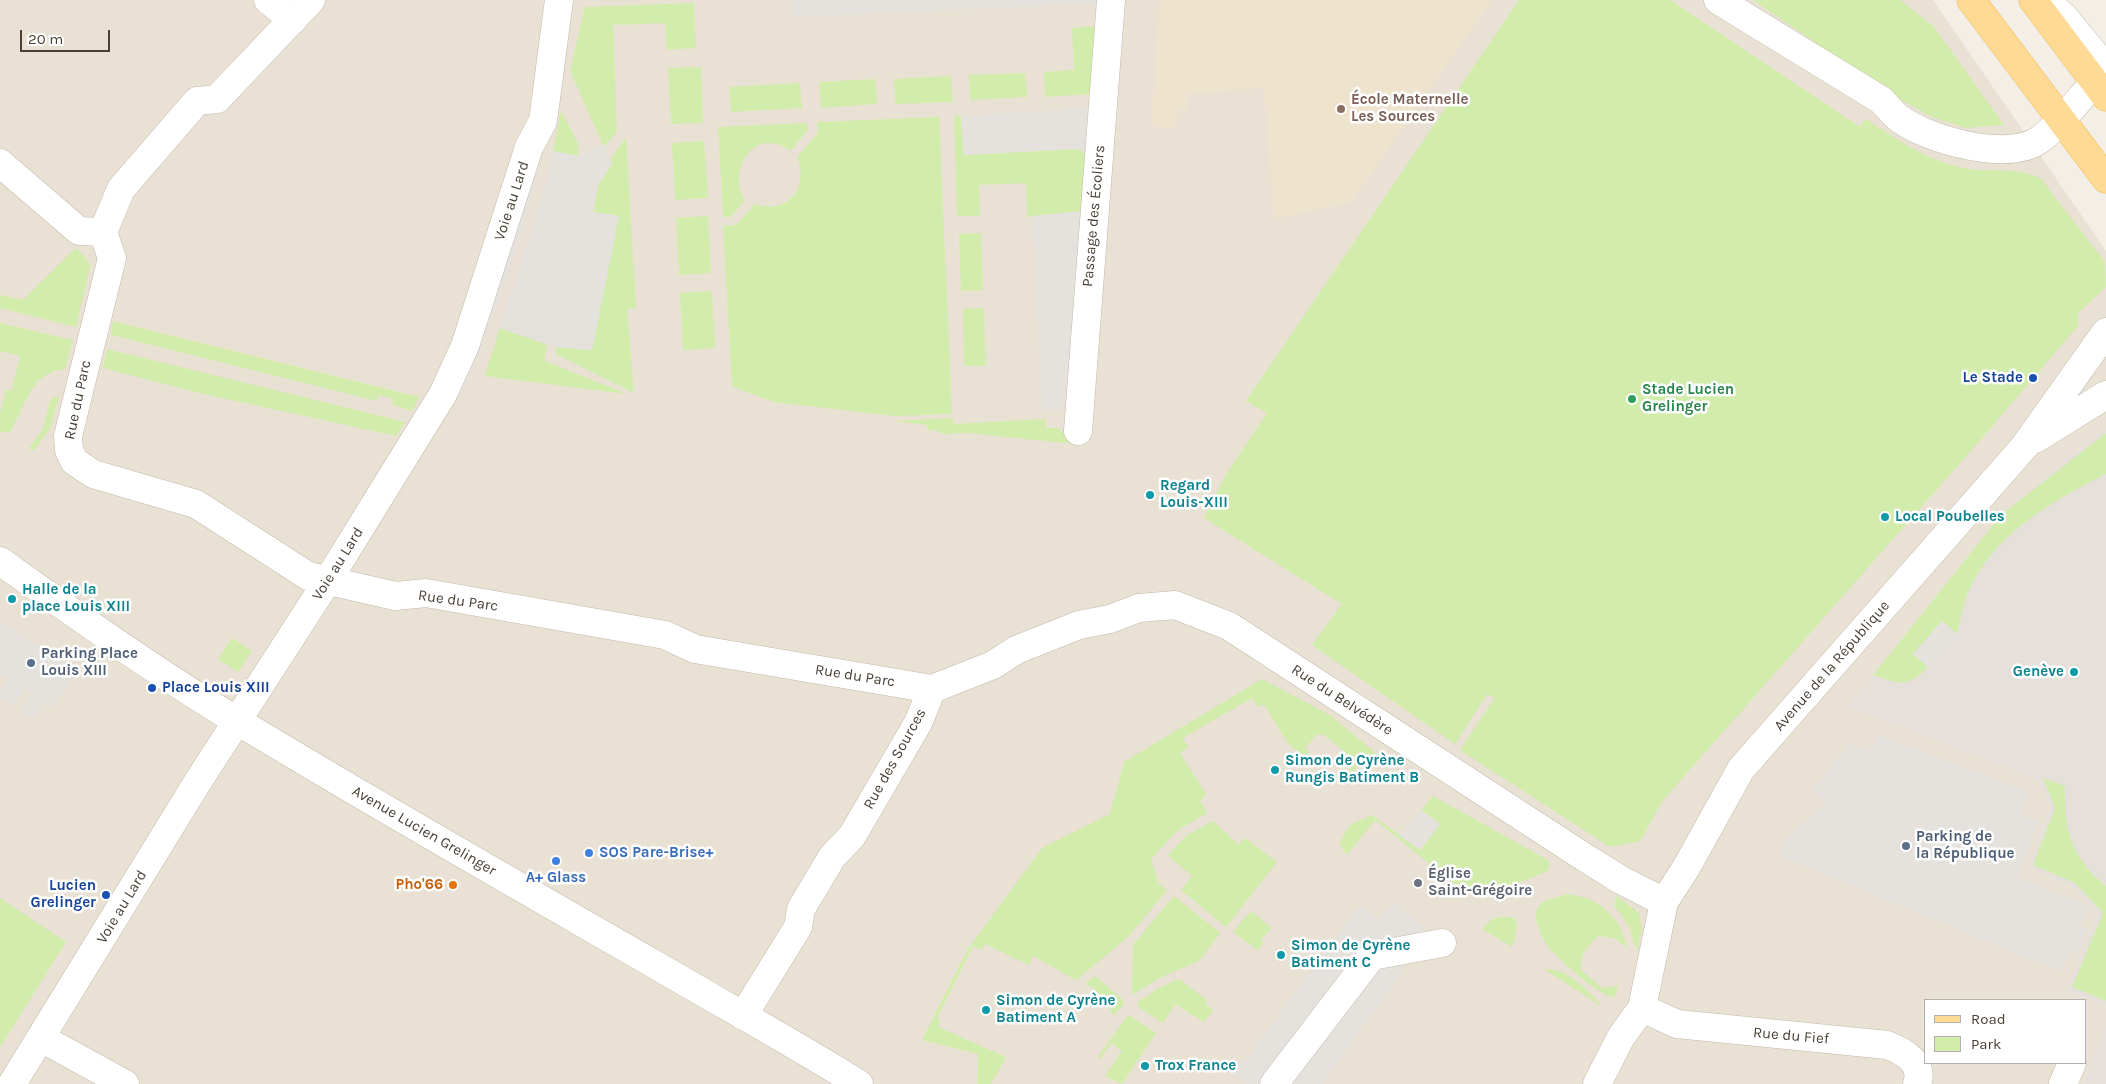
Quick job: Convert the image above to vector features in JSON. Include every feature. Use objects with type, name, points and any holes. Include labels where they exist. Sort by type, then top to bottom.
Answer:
[{"type":"main road","points":[[1971,0],[2106,179]]},
{"type":"main road","points":[[2033,0],[2102,82]]},
{"type":"street","points":[[268,0],[292,20]]},
{"type":"street","points":[[0,163],[79,231],[103,232],[122,189],[197,101],[217,99],[311,0]]},
{"type":"street","name":"Voie au Lard","points":[[12,1084],[237,721],[328,580],[442,394],[465,346],[529,147],[543,121],[550,82],[559,0]]},
{"type":"street","name":"Passage des Écoliers","points":[[1078,432],[1111,0]]},
{"type":"street","points":[[1718,0],[1881,100],[1899,118],[1938,137],[1971,146],[1995,149],[2023,147],[2039,140],[2059,119],[2102,82],[2064,17],[2045,0]]},
{"type":"street","name":"Rue du Parc","points":[[103,232],[112,258],[68,436],[69,450],[74,461],[93,474],[196,504],[308,576],[395,596],[426,594],[665,635],[695,649],[932,689]]},
{"type":"street","name":"Avenue de la République","points":[[1664,902],[1690,861],[1741,770],[2024,447],[2106,332]]},
{"type":"street","name":"Avenue de la République","points":[[2024,447],[2105,394]]},
{"type":"street","name":"Avenue Lucien Grelinger","points":[[0,562],[118,645],[237,721],[743,1016],[800,1047],[842,1080]]},
{"type":"street","name":"Rue du Belvédère","points":[[932,689],[993,665],[1016,650],[1070,629],[1110,619],[1139,608],[1175,605],[1229,626],[1584,857],[1621,880],[1664,902]]},
{"type":"street","name":"Rue des Sources","points":[[743,1016],[798,927],[800,909],[832,857],[852,836],[918,723],[932,689]]},
{"type":"street","points":[[1597,1084],[1621,1037],[1642,1008],[1664,902]]},
{"type":"street","points":[[1274,1084],[1372,956],[1442,943]]},
{"type":"street","name":"Rue du Fief","points":[[1642,1008],[1677,1024],[1887,1045],[1904,1052],[1916,1064],[1917,1084]]},
{"type":"street","points":[[41,1038],[125,1084]]},
{"type":"street","points":[[2063,1084],[2072,1064]]},
{"type":"shaded area","points":[[0,0],[1933,0],[2106,251],[2106,430],[2078,450],[2001,515],[1848,706],[2037,779],[2051,807],[2029,867],[2074,888],[2098,914],[2067,990],[2106,1007],[2106,1027],[2083,1084],[0,1084]]},
{"type":"shaded area","points":[[793,0],[1098,0],[1099,3],[794,17]]},
{"type":"shaded area","name":"École Maternelle Les Sources","points":[[1160,0],[1492,0],[1351,202],[1274,219],[1264,88],[1187,94],[1188,109],[1177,110],[1176,129],[1151,126]]},
{"type":"shaded area","points":[[1093,108],[1088,148],[964,155],[961,116]]},
{"type":"shaded area","points":[[603,144],[612,164],[598,185],[593,212],[619,216],[592,350],[557,347],[500,328],[541,203],[553,151],[578,156]]},
{"type":"shaded area","points":[[531,163],[539,166],[522,232],[483,345],[460,394],[452,390]]},
{"type":"shaded area","points":[[1083,211],[1064,409],[1042,410],[1033,216]]},
{"type":"shaded area","points":[[2106,430],[2106,1007],[2067,990],[2098,914],[2074,888],[2029,867],[2051,807],[2037,779],[1848,706],[2001,515],[2078,450]]},
{"type":"shaded area","name":"Parking Place Louis XIII","points":[[0,621],[77,672],[53,707],[45,702],[32,719],[20,711],[32,693],[25,688],[12,706],[0,698],[0,690],[9,677],[0,674]]},
{"type":"shaded area","points":[[1942,621],[1957,634],[1928,667],[1913,654]]},
{"type":"shaded area","name":"Parking de la République","points":[[1877,735],[2029,792],[2020,815],[2039,822],[2017,877],[2089,906],[2080,927],[2088,930],[2078,954],[2069,951],[2061,972],[1779,855],[1786,837],[1827,804],[1811,790],[1850,744],[1869,751]]},
{"type":"shaded area","points":[[1421,810],[1440,824],[1420,850],[1400,836]]},
{"type":"shaded area","points":[[1392,902],[1426,928],[1411,948],[1400,975],[1322,1084],[1247,1084],[1226,1070],[1235,1058],[1243,1063],[1360,905],[1378,919]]},
{"type":"shaded area","points":[[2106,1027],[2106,1084],[2083,1084]]},
{"type":"green space","name":"Stade Lucien Grelinger","points":[[1519,0],[1670,0],[1860,127],[1866,119],[1915,150],[1954,166],[1969,169],[2016,171],[2041,179],[2105,262],[2106,287],[2078,313],[2078,326],[1976,445],[1663,800],[1640,841],[1610,847],[1460,750],[1495,698],[1487,694],[1455,744],[1312,645],[1342,604],[1204,518],[1225,476],[1267,413],[1246,401]]},
{"type":"green space","points":[[1753,0],[1900,0],[1934,27],[2004,125],[1966,128],[1932,117],[1891,94]]},
{"type":"green space","points":[[694,3],[696,48],[667,50],[665,23],[620,25],[613,23],[617,131],[604,147],[570,71],[585,7]]},
{"type":"green space","points":[[1100,26],[1093,94],[1045,97],[1044,72],[1074,70],[1072,28]]},
{"type":"green space","points":[[701,67],[703,123],[671,124],[668,68]]},
{"type":"green space","points":[[1025,73],[1027,97],[970,100],[969,75]]},
{"type":"green space","points":[[951,76],[953,102],[895,104],[894,79]]},
{"type":"green space","points":[[875,79],[877,104],[821,108],[819,82]]},
{"type":"green space","points":[[800,83],[802,108],[731,112],[729,87]]},
{"type":"green space","points":[[561,111],[578,143],[578,156],[553,151]]},
{"type":"green space","points":[[954,116],[961,116],[964,155],[1079,149],[1083,153],[1088,153],[1083,211],[1027,217],[1026,183],[979,185],[980,216],[957,216]]},
{"type":"green space","points":[[939,117],[952,414],[895,416],[773,402],[732,386],[723,226],[736,225],[755,204],[767,207],[777,206],[793,196],[798,188],[800,179],[797,157],[818,133],[817,122]]},
{"type":"green space","points":[[807,123],[808,130],[790,151],[777,144],[766,143],[756,147],[747,154],[741,164],[739,176],[740,189],[745,201],[730,217],[723,217],[718,127]]},
{"type":"green space","points":[[626,138],[636,308],[627,309],[634,393],[556,354],[557,347],[592,350],[619,216],[593,212],[598,185],[612,164],[611,158]]},
{"type":"green space","points":[[704,141],[708,198],[675,200],[672,143]]},
{"type":"green space","points":[[708,216],[711,273],[679,275],[676,218]]},
{"type":"green space","points":[[981,233],[983,290],[961,291],[959,234]]},
{"type":"green space","points":[[76,248],[90,265],[76,327],[0,308],[0,295],[23,300]]},
{"type":"green space","points":[[712,291],[715,348],[683,350],[680,293]]},
{"type":"green space","points":[[984,308],[986,366],[964,366],[963,309]]},
{"type":"green space","points":[[113,321],[419,397],[412,411],[392,405],[393,398],[378,395],[377,401],[111,335]]},
{"type":"green space","points":[[0,323],[73,340],[65,369],[43,377],[36,384],[29,393],[9,433],[0,431],[0,414],[6,390],[12,390],[20,356],[0,351]]},
{"type":"green space","points":[[500,328],[546,344],[545,361],[627,394],[485,376]]},
{"type":"green space","points":[[107,349],[405,422],[396,436],[199,393],[103,368]]},
{"type":"green space","points":[[59,395],[50,429],[33,451],[29,448],[43,429],[50,400]]},
{"type":"green space","points":[[953,418],[954,424],[1045,419],[1046,428],[1060,428],[1060,431],[1087,434],[1085,445],[968,433],[942,434],[938,431],[928,430],[927,425],[894,421]]},
{"type":"green space","points":[[2106,433],[2106,474],[2043,510],[2004,541],[1988,559],[1975,579],[1964,605],[1957,634],[1942,621],[1913,654],[1928,667],[1914,679],[1902,683],[1873,675],[2001,515]]},
{"type":"green space","points":[[232,638],[252,651],[238,672],[218,659]]},
{"type":"green space","points":[[1262,679],[1330,715],[1385,761],[1372,769],[1364,757],[1346,781],[1342,779],[1356,761],[1323,734],[1321,736],[1318,733],[1305,748],[1309,752],[1305,756],[1288,744],[1264,704],[1258,707],[1252,698],[1183,738],[1188,747],[1180,753],[1206,794],[1200,801],[1207,813],[1178,830],[1151,859],[1158,883],[1167,890],[1127,938],[1076,980],[1033,956],[1029,965],[985,944],[982,950],[973,946],[937,1018],[940,1020],[938,1027],[1006,1057],[991,1084],[977,1084],[978,1054],[922,1040],[968,949],[1042,848],[1110,814],[1124,762]]},
{"type":"green space","points":[[2043,778],[2065,786],[2066,816],[2072,842],[2085,865],[2106,886],[2106,1001],[2072,987],[2103,913],[2075,883],[2033,865],[2055,808]]},
{"type":"green space","points":[[1433,796],[1548,860],[1550,866],[1546,872],[1497,891],[1466,893],[1375,820],[1347,855],[1339,843],[1350,825],[1372,815],[1420,850],[1440,824],[1421,810]]},
{"type":"green space","points":[[1213,821],[1239,845],[1245,838],[1277,862],[1226,927],[1181,890],[1192,876],[1168,855],[1186,836]]},
{"type":"green space","points":[[1567,894],[1588,899],[1598,904],[1614,918],[1620,927],[1627,948],[1615,938],[1598,936],[1585,951],[1581,960],[1581,970],[1602,988],[1617,986],[1619,979],[1616,996],[1610,996],[1601,992],[1580,977],[1552,951],[1543,938],[1536,919],[1538,908],[1542,902]]},
{"type":"green space","points":[[1174,896],[1220,933],[1200,960],[1160,978],[1132,995],[1133,945]]},
{"type":"green space","points":[[1617,896],[1639,913],[1642,928],[1638,949],[1634,945],[1630,928],[1614,905]]},
{"type":"green space","points":[[0,898],[66,942],[0,1047]]},
{"type":"green space","points":[[1251,911],[1271,928],[1261,940],[1263,943],[1258,950],[1233,932]]},
{"type":"green space","points":[[1500,917],[1515,919],[1517,926],[1512,947],[1482,929],[1491,920]]},
{"type":"green space","points":[[1544,969],[1560,971],[1574,979],[1601,1006]]},
{"type":"green space","points":[[1095,976],[1122,999],[1124,1004],[1114,1015],[1094,988],[1085,984]]},
{"type":"green space","points":[[1179,979],[1207,1000],[1205,1004],[1213,1010],[1204,1022],[1175,1004],[1163,1023],[1138,1007],[1138,1002],[1159,988]]},
{"type":"green space","points":[[1128,1015],[1156,1033],[1122,1084],[1105,1076],[1122,1051],[1111,1043],[1100,1059],[1097,1058]]},
{"type":"place","name":"École Maternelle Les Sources","points":[[1341,109]]},
{"type":"place","name":"Le Stade","points":[[2033,378]]},
{"type":"place","name":"Stade Lucien Grelinger","points":[[1632,399]]},
{"type":"place","name":"Regard Louis-XIII","points":[[1150,495]]},
{"type":"place","name":"Local Poubelles","points":[[1885,517]]},
{"type":"place","name":"Halle de la place Louis XIII","points":[[12,599]]},
{"type":"place","name":"Parking Place Louis XIII","points":[[31,663]]},
{"type":"place","name":"Genève","points":[[2074,672]]},
{"type":"place","name":"Place Louis XIII","points":[[152,688]]},
{"type":"place","name":"Simon de Cyrène Rungis Batiment B","points":[[1275,770]]},
{"type":"place","name":"Parking de la République","points":[[1906,846]]},
{"type":"place","name":"SOS Pare-Brise+","points":[[589,853]]},
{"type":"place","name":"A+ Glass","points":[[556,861]]},
{"type":"place","name":"Église Saint-Grégoire","points":[[1418,883]]},
{"type":"place","name":"Pho'66","points":[[453,885]]},
{"type":"place","name":"Lucien Grelinger","points":[[106,895]]},
{"type":"place","name":"Simon de Cyrène Batiment C","points":[[1281,955]]},
{"type":"place","name":"Simon de Cyrène Batiment A","points":[[986,1010]]},
{"type":"place","name":"Trox France","points":[[1145,1066]]}]
